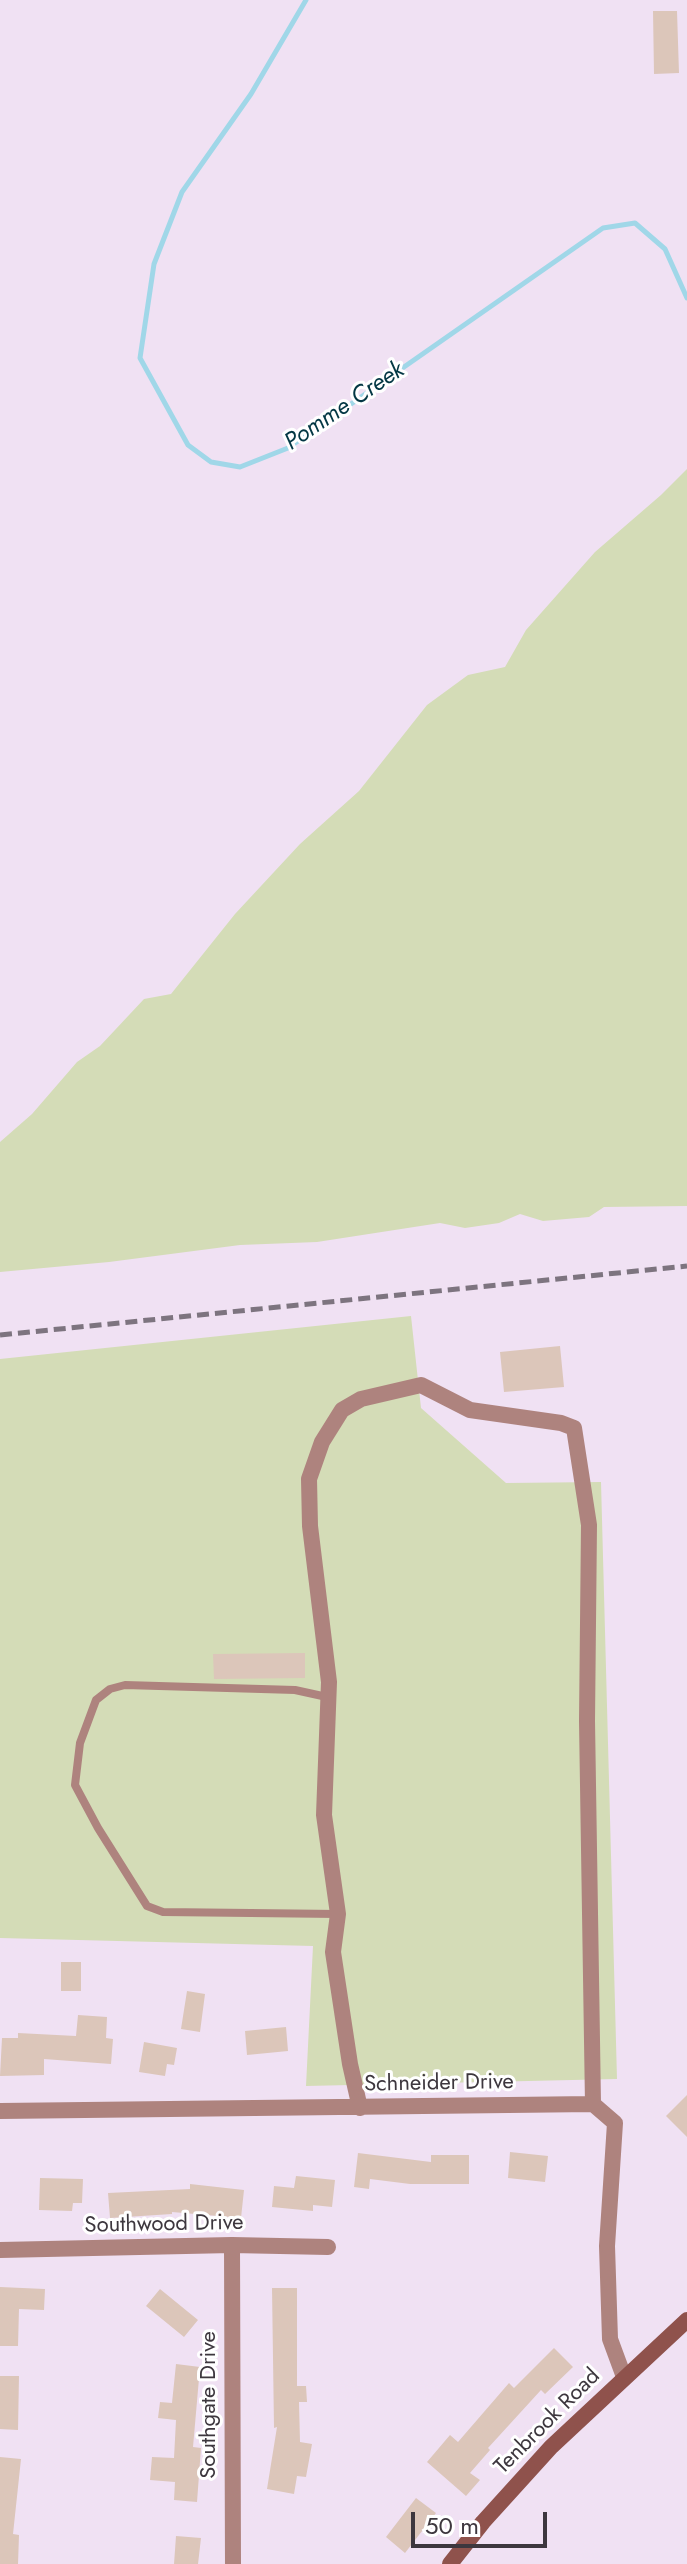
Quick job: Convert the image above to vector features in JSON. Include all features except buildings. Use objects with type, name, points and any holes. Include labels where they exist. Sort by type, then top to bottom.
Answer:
[{"type":"street","points":[[360,2108],[333,1952],[338,1914],[324,1815],[329,1682],[310,1526],[309,1479],[322,1442],[342,1410],[361,1399],[421,1385],[470,1410],[561,1423],[574,1428],[589,1525],[587,1721],[593,2104],[615,2123],[607,2246],[610,2339],[624,2377]]},
{"type":"street","name":"Schneider Drive","points":[[0,2111],[593,2104]]},
{"type":"street","name":"Southwood Drive","points":[[0,2250],[232,2245],[328,2247]]},
{"type":"street","name":"Southgate Drive","points":[[232,2245],[233,2564]]},
{"type":"street","name":"Tenbrook Road","points":[[450,2564],[516,2484],[624,2377],[687,2320]]},
{"type":"lane","points":[[327,1697],[279,1689],[125,1685],[110,1689],[96,1700],[85,1729],[80,1743],[75,1785],[147,1906],[163,1912],[338,1914]]},
{"type":"green space","points":[[687,469],[687,1206],[604,1207],[589,1217],[543,1221],[520,1214],[499,1223],[465,1228],[440,1223],[317,1242],[240,1245],[0,1272],[0,1142],[32,1114],[77,1062],[100,1046],[144,999],[171,994],[235,914],[300,844],[359,791],[427,705],[468,675],[505,667],[526,630],[595,552]]},
{"type":"green space","points":[[411,1316],[421,1408],[506,1483],[601,1482],[617,2079],[306,2086],[313,1946],[0,1938],[0,1359]]},
{"type":"waterway","name":"Pomme Creek","points":[[306,0],[251,94],[182,192],[154,264],[140,358],[188,445],[211,462],[240,467],[288,448],[603,228],[635,223],[665,249],[687,298]]},
{"type":"railway","points":[[0,1335],[687,1266]]}]
